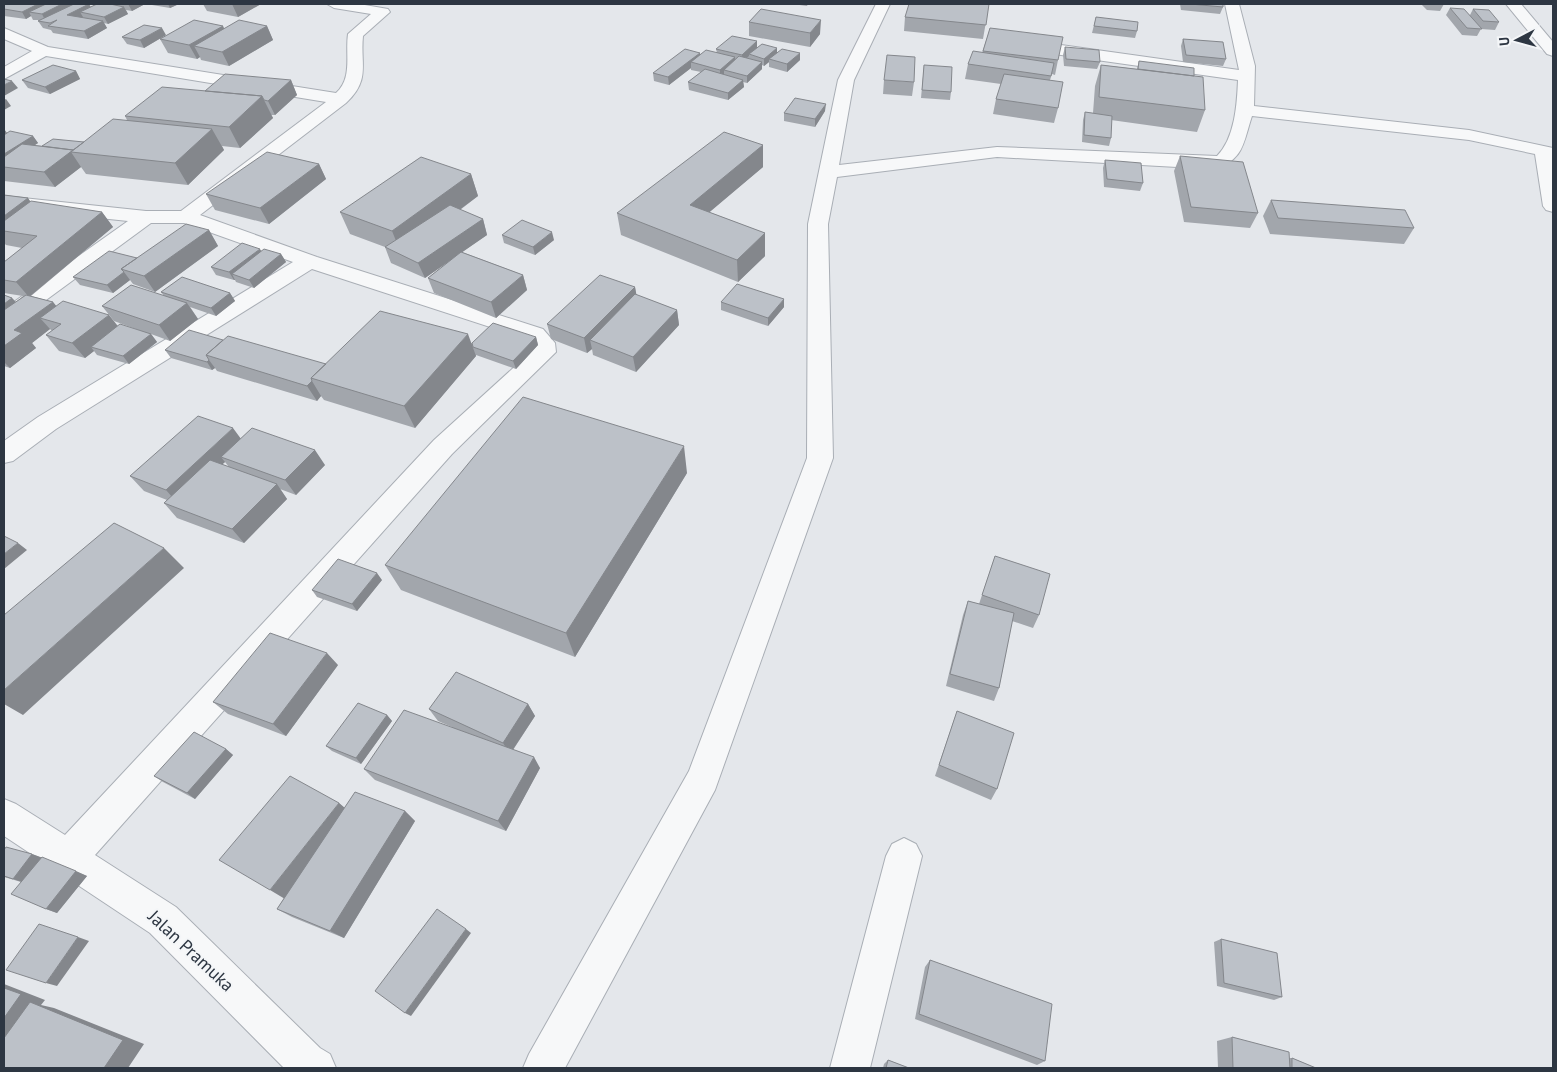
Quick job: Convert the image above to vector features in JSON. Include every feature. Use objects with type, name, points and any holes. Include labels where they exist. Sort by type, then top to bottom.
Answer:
[{"type":"street","points":[[186,217],[350,92],[356,76],[356,34],[390,9],[334,4]]},
{"type":"street","points":[[543,1068],[703,779],[820,458],[818,224],[846,80],[883,4]]},
{"type":"street","points":[[828,172],[997,152],[1213,163],[1223,160],[1231,152],[1245,110],[1247,76],[1247,66],[1232,4]]},
{"type":"street","points":[[1513,4],[1553,51]]},
{"type":"street","points":[[4,33],[44,51],[340,99]]},
{"type":"street","points":[[1054,49],[1247,76]]},
{"type":"street","points":[[4,74],[44,51]]},
{"type":"street","points":[[1245,110],[1469,135],[1548,152],[1553,206]]},
{"type":"street","points":[[4,202],[146,217],[186,217],[310,261],[535,334],[544,343],[544,352],[443,447],[68,858]]},
{"type":"street","points":[[4,320],[146,217]]},
{"type":"street","points":[[4,454],[47,423],[310,261]]},
{"type":"street","name":"Jalan Pramuka","points":[[4,816],[164,920],[309,1066]]},
{"type":"street","points":[[850,1068],[904,856]]},
{"type":"building","points":[[4,4],[38,4],[22,12],[4,9]]},
{"type":"building","points":[[46,4],[62,4],[42,14],[29,12]]},
{"type":"building","points":[[74,4],[89,4],[67,15],[103,21],[84,31],[48,26],[57,20],[50,23],[38,21]]},
{"type":"building","points":[[97,4],[124,7],[104,17],[80,12]]},
{"type":"building","points":[[909,4],[989,4],[986,25],[905,17]]},
{"type":"building","points":[[1190,4],[1223,4],[1223,7]]},
{"type":"building","points":[[1450,8],[1464,9],[1482,29],[1467,28]]},
{"type":"building","points":[[761,9],[821,20],[810,33],[749,22]]},
{"type":"building","points":[[1473,9],[1489,10],[1499,22],[1483,21]]},
{"type":"building","points":[[1096,17],[1138,22],[1137,31],[1094,26]]},
{"type":"building","points":[[194,20],[223,26],[189,45],[160,39]]},
{"type":"building","points":[[239,20],[267,26],[222,52],[194,46]]},
{"type":"building","points":[[144,25],[162,28],[140,40],[122,37]]},
{"type":"building","points":[[990,28],[1063,37],[1058,60],[983,51]]},
{"type":"building","points":[[732,36],[757,41],[742,55],[716,49]]},
{"type":"building","points":[[1183,39],[1223,42],[1226,59],[1186,55]]},
{"type":"building","points":[[762,44],[777,48],[764,59],[749,54]]},
{"type":"building","points":[[1065,47],[1099,50],[1100,62],[1066,59]]},
{"type":"building","points":[[685,49],[700,53],[668,77],[653,73]]},
{"type":"building","points":[[782,49],[800,53],[787,64],[769,59]]},
{"type":"building","points":[[706,50],[735,57],[720,70],[691,62]]},
{"type":"building","points":[[973,51],[1054,63],[1051,76],[968,64]]},
{"type":"building","points":[[887,55],[915,57],[914,82],[884,80]]},
{"type":"building","points":[[739,56],[762,62],[747,76],[724,70]]},
{"type":"building","points":[[1139,61],[1194,68],[1194,76],[1138,69]]},
{"type":"building","points":[[53,65],[76,71],[45,87],[22,80]]},
{"type":"building","points":[[924,65],[952,67],[951,92],[922,90]]},
{"type":"building","points":[[1101,65],[1203,77],[1205,110],[1099,97]]},
{"type":"building","points":[[705,69],[743,80],[728,93],[688,82]]},
{"type":"building","points":[[225,74],[291,80],[268,101],[264,100],[262,96],[205,91]]},
{"type":"building","points":[[1004,74],[1063,82],[1058,108],[996,99]]},
{"type":"building","points":[[4,79],[12,81],[4,85]]},
{"type":"building","points":[[162,87],[262,96],[229,127],[125,116]]},
{"type":"building","points":[[795,98],[826,104],[815,119],[784,113]]},
{"type":"building","points":[[1085,112],[1112,116],[1111,138],[1084,135]]},
{"type":"building","points":[[113,119],[212,129],[175,163],[71,152]]},
{"type":"building","points":[[10,131],[33,136],[4,154],[4,135]]},
{"type":"building","points":[[724,132],[763,145],[690,205],[765,233],[737,260],[617,213]]},
{"type":"building","points":[[53,139],[84,142],[73,150],[42,146]]},
{"type":"building","points":[[22,144],[73,150],[44,172],[4,167],[4,157]]},
{"type":"building","points":[[267,152],[319,164],[260,208],[206,194]]},
{"type":"building","points":[[1180,156],[1243,162],[1258,213],[1191,207]]},
{"type":"building","points":[[421,157],[471,174],[392,231],[340,212]]},
{"type":"building","points":[[1105,160],[1141,163],[1143,183],[1107,179]]},
{"type":"building","points":[[4,195],[28,198],[4,216]]},
{"type":"building","points":[[1271,200],[1405,210],[1414,228],[1278,218]]},
{"type":"building","points":[[31,201],[102,212],[16,282],[4,280],[4,262],[37,236],[4,231],[4,221]]},
{"type":"building","points":[[450,205],[483,219],[418,263],[385,247]]},
{"type":"building","points":[[522,220],[552,232],[533,247],[502,235]]},
{"type":"building","points":[[186,224],[209,230],[144,276],[121,269]]},
{"type":"building","points":[[242,243],[260,249],[229,272],[211,267]]},
{"type":"building","points":[[264,249],[281,254],[249,280],[232,274]]},
{"type":"building","points":[[109,251],[137,258],[121,269],[124,272],[107,285],[73,277]]},
{"type":"building","points":[[461,252],[523,275],[491,302],[428,278]]},
{"type":"building","points":[[600,275],[635,287],[584,338],[547,324]]},
{"type":"building","points":[[182,277],[230,293],[211,308],[161,292]]},
{"type":"building","points":[[737,284],[784,299],[768,318],[721,302]]},
{"type":"building","points":[[131,285],[187,303],[159,325],[102,306]]},
{"type":"building","points":[[635,294],[677,310],[633,357],[590,340]]},
{"type":"building","points":[[4,295],[12,298],[4,304]]},
{"type":"building","points":[[26,295],[53,302],[14,330],[22,333],[4,346],[4,310]]},
{"type":"building","points":[[63,301],[109,315],[72,343],[46,335],[61,324],[40,318]]},
{"type":"building","points":[[380,311],[468,334],[404,406],[311,378]]},
{"type":"building","points":[[493,323],[536,337],[513,361],[473,347],[472,343]]},
{"type":"building","points":[[120,324],[151,334],[123,356],[91,347]]},
{"type":"building","points":[[189,330],[223,340],[206,355],[209,360],[207,362],[165,350]]},
{"type":"building","points":[[228,336],[326,364],[311,378],[312,381],[307,386],[206,355]]},
{"type":"building","points":[[523,397],[684,446],[566,633],[385,565]]},
{"type":"building","points":[[198,416],[233,428],[166,490],[130,476]]},
{"type":"building","points":[[252,428],[315,450],[285,480],[221,457]]},
{"type":"building","points":[[210,460],[277,484],[232,529],[164,503]]},
{"type":"building","points":[[114,523],[164,548],[4,690],[4,615]]},
{"type":"building","points":[[4,536],[18,543],[4,554]]},
{"type":"building","points":[[995,556],[1050,574],[1039,615],[982,595]]},
{"type":"building","points":[[338,559],[377,573],[352,604],[312,590]]},
{"type":"building","points":[[968,601],[1014,613],[999,688],[950,674]]},
{"type":"building","points":[[270,633],[327,653],[273,724],[213,702]]},
{"type":"building","points":[[456,672],[528,704],[503,743],[429,709]]},
{"type":"building","points":[[358,703],[387,715],[356,758],[326,746]]},
{"type":"building","points":[[404,710],[534,757],[498,821],[364,769]]},
{"type":"building","points":[[957,711],[1014,733],[997,789],[939,765]]},
{"type":"building","points":[[194,732],[226,749],[187,793],[154,776]]},
{"type":"building","points":[[290,776],[339,803],[270,890],[219,860]]},
{"type":"building","points":[[355,792],[405,811],[330,931],[277,909]]},
{"type":"building","points":[[6,847],[32,854],[13,879],[4,876],[4,850]]},
{"type":"building","points":[[42,857],[76,871],[46,909],[11,894]]},
{"type":"building","points":[[437,909],[466,929],[405,1013],[375,991]]},
{"type":"building","points":[[39,924],[78,937],[46,983],[6,970]]},
{"type":"building","points":[[1221,939],[1277,953],[1282,997],[1224,983]]},
{"type":"building","points":[[930,960],[1052,1004],[1045,1061],[919,1014]]},
{"type":"building","points":[[4,988],[21,994],[4,1018]]},
{"type":"building","points":[[30,1002],[123,1040],[104,1068],[4,1068],[4,1038]]},
{"type":"building","points":[[1232,1037],[1289,1052],[1290,1068],[1233,1068]]},
{"type":"building","points":[[1292,1058],[1316,1068],[1292,1068]]},
{"type":"building","points":[[888,1060],[909,1068],[886,1068]]}]
